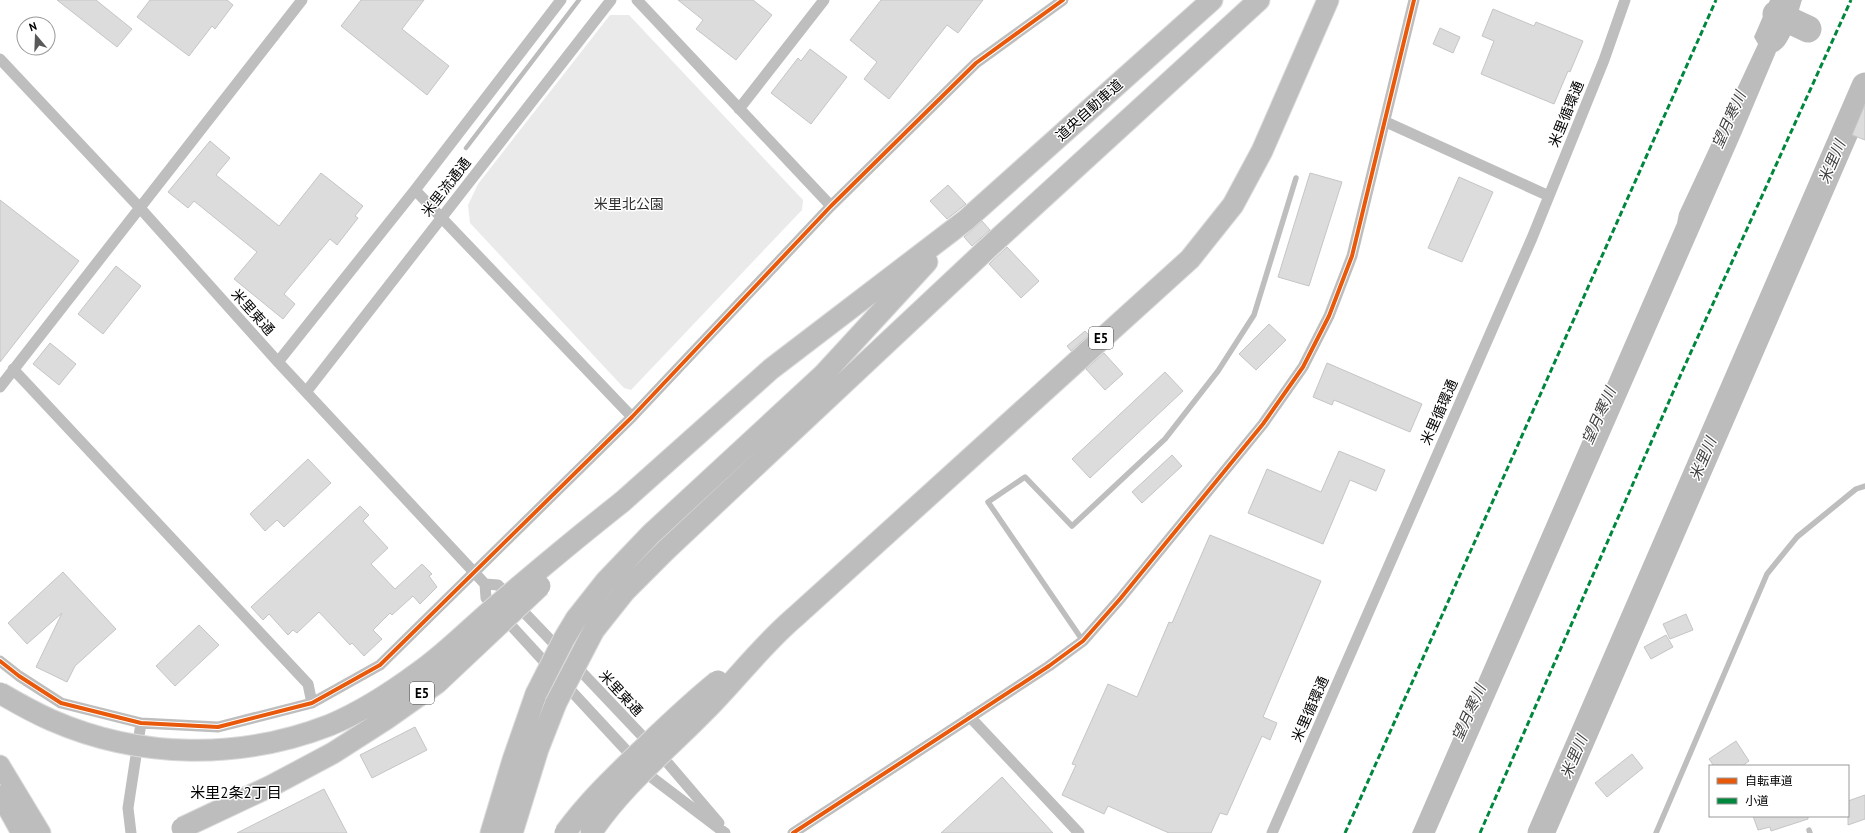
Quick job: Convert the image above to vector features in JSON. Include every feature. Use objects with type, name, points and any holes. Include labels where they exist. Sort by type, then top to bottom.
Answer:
[{"type":"highway","name":"道央自動車道","points":[[966,220],[1212,0]]},
{"type":"highway","points":[[512,833],[538,749],[556,703],[594,630],[625,591],[666,550],[989,247],[1259,0]]},
{"type":"highway","name":"E5","points":[[591,833],[625,790],[705,711],[779,631],[1190,259],[1233,205],[1262,151],[1328,0]]},
{"type":"highway","name":"E5","points":[[174,833],[271,786],[333,753],[386,719],[437,682],[555,572],[622,502],[771,369],[966,220]]},
{"type":"highway","points":[[491,833],[513,760],[536,694],[576,619],[606,581],[650,534],[823,375],[966,220]]},
{"type":"highway","points":[[0,693],[51,720],[79,731],[110,740],[170,751],[235,748],[272,743],[330,724],[362,709],[420,672],[551,558],[622,502]]},
{"type":"highway","points":[[566,833],[580,814],[616,774],[695,700],[779,631]]},
{"type":"highway","points":[[2,768],[41,833]]},
{"type":"highway","points":[[0,795],[21,833]]},
{"type":"street","points":[[0,387],[302,0]]},
{"type":"street","name":"米里流通通","points":[[278,362],[415,190],[561,0]]},
{"type":"street","name":"米里流通通","points":[[306,392],[611,0]]},
{"type":"street","points":[[637,0],[831,206]]},
{"type":"street","points":[[739,109],[824,0]]},
{"type":"street","points":[[0,661],[19,676],[61,703],[141,723],[218,727],[312,703],[380,665],[632,417],[831,206],[976,63],[1063,0]]},
{"type":"street","points":[[793,833],[1049,666],[1083,641],[1120,599],[1263,424],[1302,367],[1329,316],[1352,256],[1386,122],[1414,0]]},
{"type":"street","name":"米里循環通","points":[[1272,833],[1532,238],[1604,60],[1625,0]]},
{"type":"street","name":"米里東通","points":[[0,59],[140,208],[278,362],[485,584],[486,598],[650,776],[726,833]]},
{"type":"street","points":[[1386,122],[1548,196]]},
{"type":"street","points":[[415,190],[632,417]]},
{"type":"street","points":[[13,369],[308,684],[312,703]]},
{"type":"street","name":"米里東通","points":[[485,584],[498,585],[666,762],[726,833]]},
{"type":"street","points":[[970,717],[1079,833]]},
{"type":"street","points":[[130,833],[128,808],[141,723]]},
{"type":"lane","points":[[1083,641],[988,502],[1025,477],[1072,526],[1165,439],[1218,371],[1254,315],[1296,178]]},
{"type":"lane","points":[[1656,833],[1767,574],[1797,537],[1856,489],[1865,486]]},
{"type":"green space","name":"米里北公園","points":[[610,15],[629,15],[803,200],[802,210],[631,390],[624,388],[470,223],[468,205],[478,184]]},
{"type":"water","name":"望月寒川","points":[[1770,0],[1802,0],[1790,37],[1781,49],[1776,52],[1435,833],[1412,833],[1677,223],[1679,213],[1758,44],[1754,37]]},
{"type":"building","points":[[57,0],[96,0],[132,29],[117,47]]},
{"type":"building","points":[[150,0],[227,0],[233,5],[215,29],[212,26],[189,56],[137,17]]},
{"type":"building","points":[[361,0],[424,0],[402,29],[449,66],[427,95],[341,26]]},
{"type":"building","points":[[678,0],[753,0],[772,15],[736,60],[696,29],[703,20]]},
{"type":"building","points":[[881,0],[983,0],[958,33],[947,25],[889,99],[864,79],[877,62],[850,40]]},
{"type":"building","points":[[1493,9],[1534,26],[1536,22],[1583,41],[1554,104],[1481,74],[1494,41],[1482,36]]},
{"type":"building","points":[[1440,28],[1460,37],[1453,53],[1433,44]]},
{"type":"building","points":[[810,49],[847,77],[811,124],[771,93],[798,58],[801,61]]},
{"type":"building","points":[[1865,104],[1865,140],[1852,135]]},
{"type":"building","points":[[210,141],[230,158],[216,175],[279,226],[321,173],[363,206],[355,216],[358,218],[337,245],[330,239],[284,294],[295,304],[283,319],[234,279],[257,252],[194,201],[188,208],[168,192]]},
{"type":"building","points":[[1310,173],[1342,182],[1309,286],[1278,277]]},
{"type":"building","points":[[1459,177],[1493,192],[1462,262],[1428,248]]},
{"type":"building","points":[[948,185],[966,204],[947,219],[930,201]]},
{"type":"building","points":[[0,200],[79,261],[0,362]]},
{"type":"building","points":[[982,221],[990,230],[972,246],[964,237]]},
{"type":"building","points":[[1007,247],[1039,281],[1021,298],[989,264]]},
{"type":"building","points":[[116,266],[141,286],[103,334],[78,314]]},
{"type":"building","points":[[1269,324],[1286,340],[1256,370],[1239,354]]},
{"type":"building","points":[[1085,331],[1089,335],[1071,351],[1067,346]]},
{"type":"building","points":[[50,343],[76,364],[59,385],[33,364]]},
{"type":"building","points":[[1104,353],[1123,374],[1105,390],[1086,369]]},
{"type":"building","points":[[1327,363],[1422,404],[1410,432],[1334,400],[1332,405],[1313,397]]},
{"type":"building","points":[[1165,372],[1183,391],[1090,478],[1072,459]]},
{"type":"building","points":[[1339,451],[1385,470],[1376,491],[1350,480],[1323,544],[1248,513],[1267,469],[1321,492]]},
{"type":"building","points":[[1172,455],[1182,466],[1142,503],[1132,492]]},
{"type":"building","points":[[308,459],[331,483],[284,527],[277,520],[265,531],[250,514]]},
{"type":"building","points":[[360,506],[369,515],[363,521],[388,548],[371,564],[395,589],[422,564],[432,574],[429,576],[437,587],[420,604],[413,596],[392,615],[390,613],[373,630],[382,639],[364,656],[352,643],[350,645],[319,612],[297,633],[293,630],[288,635],[269,614],[263,620],[251,607]]},
{"type":"building","points":[[1210,535],[1321,581],[1263,717],[1277,723],[1270,740],[1262,736],[1227,815],[1220,813],[1211,833],[1169,833],[1108,806],[1104,814],[1062,795],[1076,765],[1072,764],[1108,684],[1137,697],[1169,622],[1172,623]]},
{"type":"building","points":[[63,572],[116,629],[75,666],[67,682],[36,667],[62,613],[27,644],[8,623]]},
{"type":"building","points":[[1686,614],[1693,630],[1670,639],[1663,624]]},
{"type":"building","points":[[199,625],[219,645],[175,686],[156,666]]},
{"type":"building","points":[[1666,635],[1673,647],[1651,659],[1644,647]]},
{"type":"building","points":[[415,727],[427,750],[372,778],[360,755]]},
{"type":"building","points":[[1736,741],[1749,761],[1743,765],[1713,765],[1709,759]]},
{"type":"building","points":[[1632,754],[1643,768],[1607,797],[1595,783]]},
{"type":"building","points":[[1002,777],[1053,833],[941,833]]},
{"type":"building","points":[[324,789],[347,833],[237,833]]},
{"type":"building","points":[[1865,795],[1865,819],[1848,825],[1849,817],[1849,801]]},
{"type":"building","points":[[1753,817],[1808,817],[1808,819],[1771,831],[1770,827],[1758,830]]},
{"type":"waterway","points":[[466,148],[579,0]]},
{"type":"waterway","name":"米里川","points":[[1776,14],[1808,29]]},
{"type":"waterway","name":"米里川","points":[[1541,833],[1865,86]]},
{"type":"marked path","points":[[1345,833],[1716,0]]},
{"type":"marked path","points":[[1480,833],[1681,374],[1851,0]]},
{"type":"cycle path","points":[[0,661],[19,676],[61,703],[141,723],[218,727],[312,703],[380,665],[632,417],[831,206],[976,63],[1063,0]]},
{"type":"cycle path","points":[[793,833],[1049,666],[1083,641],[1120,599],[1263,424],[1303,367],[1329,316],[1352,256],[1414,0]]},
{"type":"district","name":"米里2条2丁目","points":[[236,793]]}]
